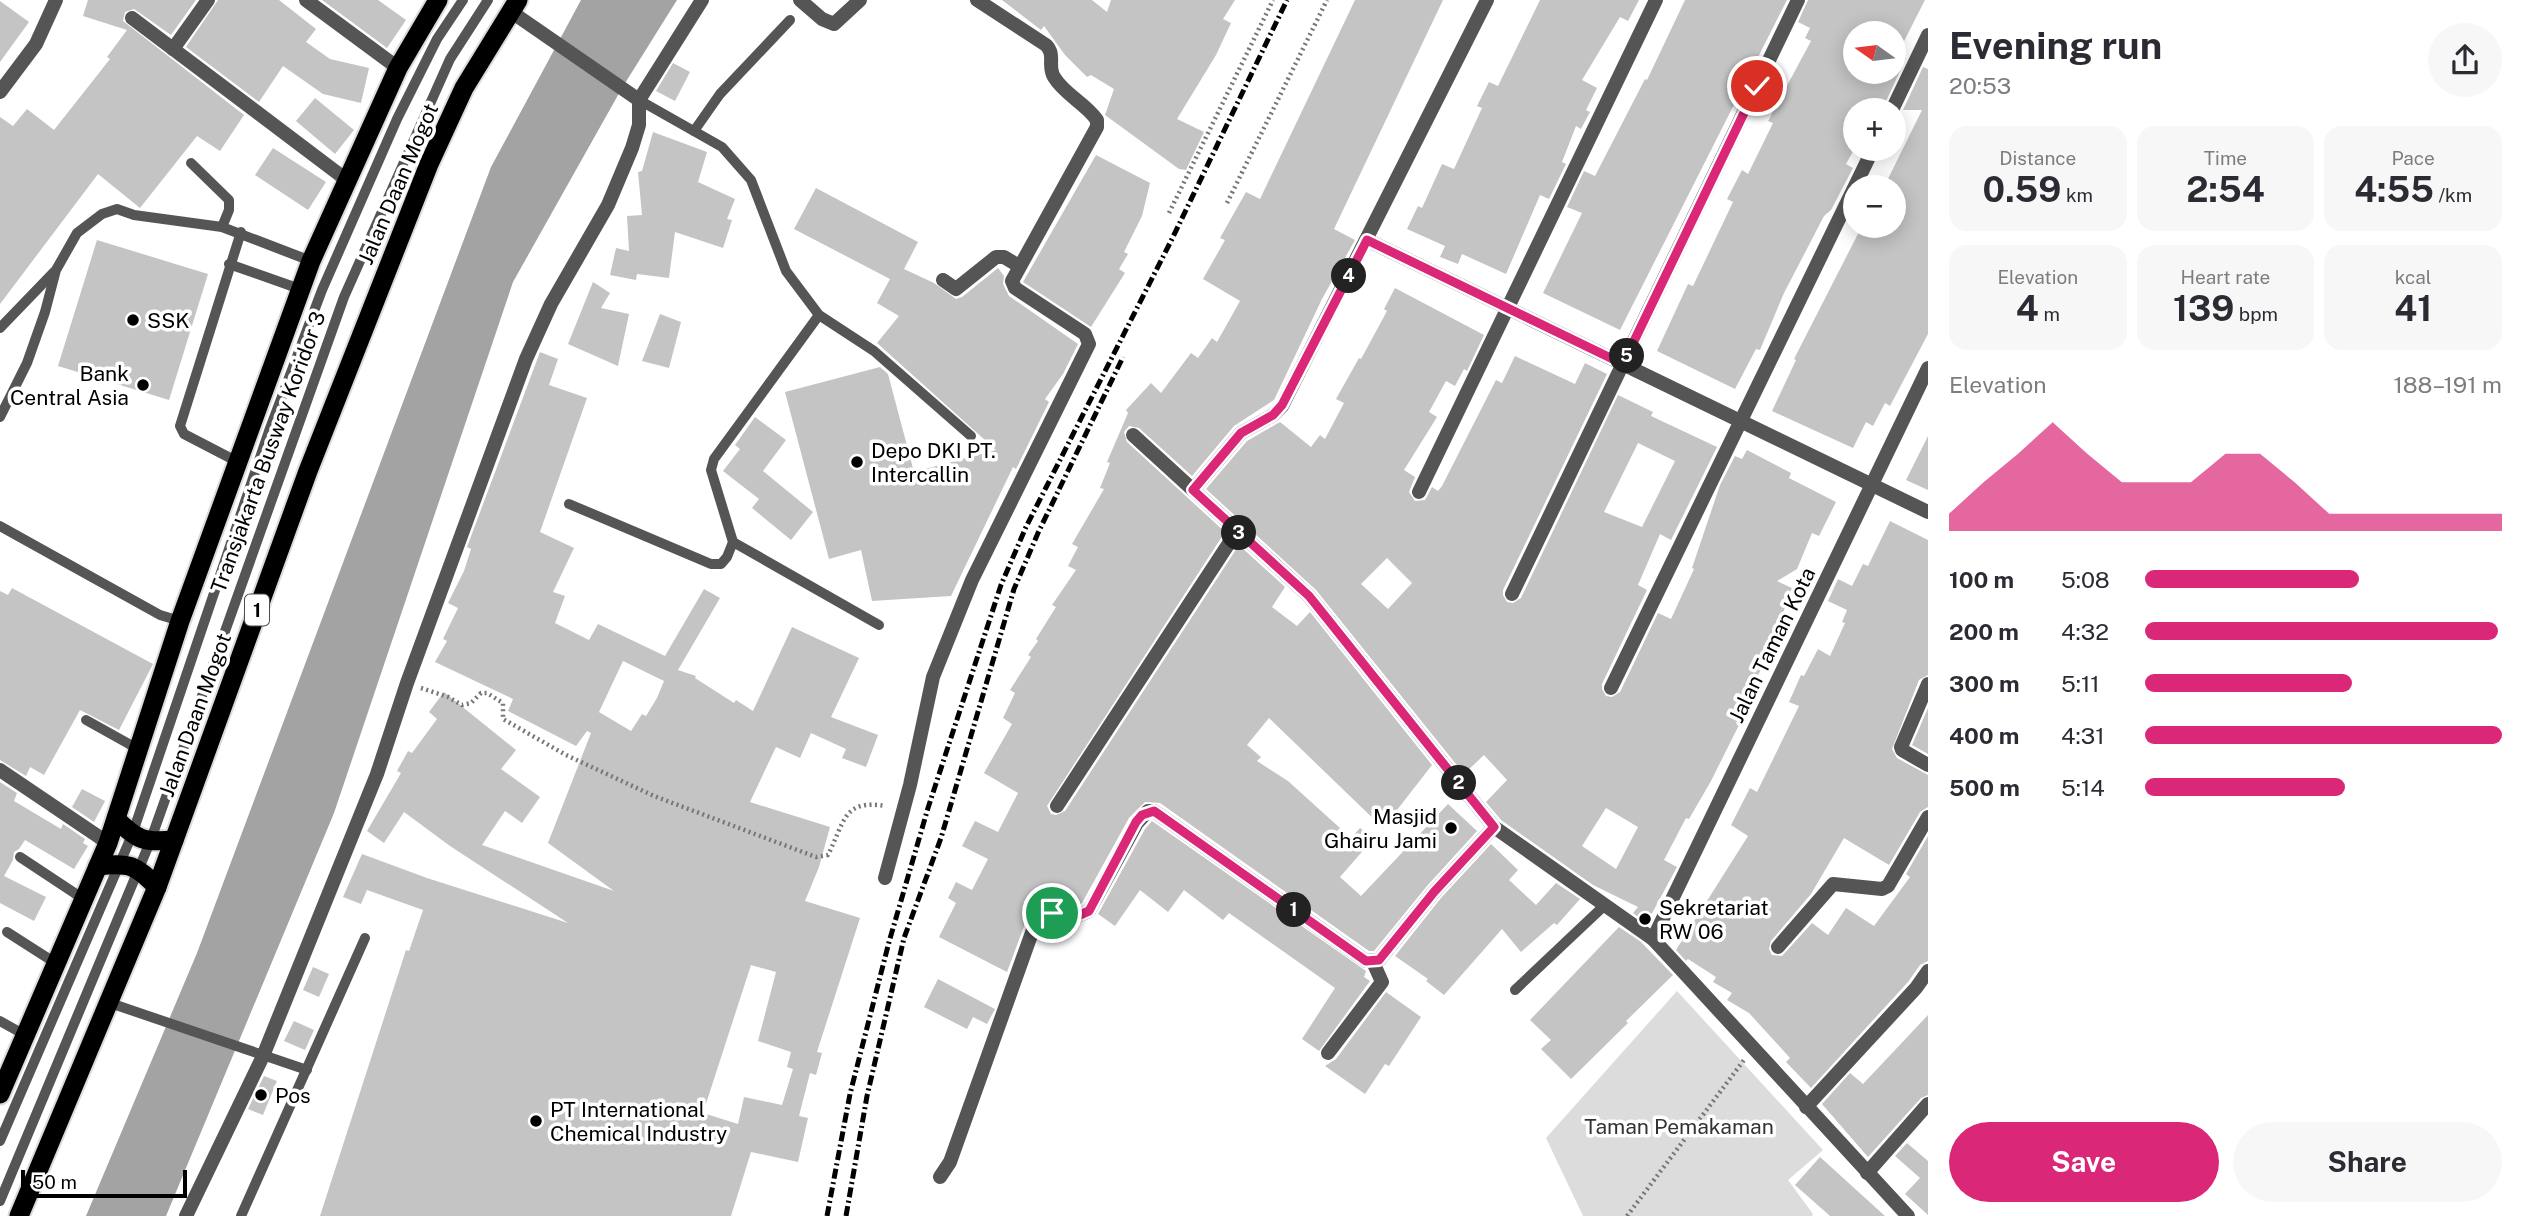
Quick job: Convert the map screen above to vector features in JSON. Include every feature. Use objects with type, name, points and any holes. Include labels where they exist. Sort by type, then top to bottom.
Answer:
[{"type":"highway","name":"Jalan Daan Mogot","points":[[0,1094],[85,900],[116,819],[180,621],[311,261],[398,68],[438,0]]},
{"type":"highway","name":"Jalan Daan Mogot","points":[[19,1216],[157,887],[308,471],[424,176],[464,88],[514,6]]},
{"type":"highway","points":[[116,819],[141,839],[174,840]]},
{"type":"highway","points":[[98,866],[130,866],[157,887]]},
{"type":"street","points":[[0,92],[36,44],[56,0]]},
{"type":"street","points":[[173,49],[208,0]]},
{"type":"street","points":[[306,0],[398,68]]},
{"type":"street","points":[[633,96],[702,0]]},
{"type":"street","points":[[800,0],[822,19],[834,24],[860,0]]},
{"type":"street","points":[[885,878],[910,785],[933,677],[972,580],[1034,450],[1088,348],[1085,334],[1015,288],[1012,281],[1098,124],[1096,118],[1055,78],[1052,73],[1052,53],[1046,45],[977,0]]},
{"type":"street","points":[[1193,490],[1241,433],[1273,415],[1282,405],[1487,0]]},
{"type":"street","points":[[1419,492],[1656,0]]},
{"type":"street","points":[[1512,594],[1798,0]]},
{"type":"street","points":[[186,1216],[377,774],[407,683],[526,359],[551,304],[608,205],[639,125],[633,96],[530,26],[514,6]]},
{"type":"street","points":[[132,18],[348,181]]},
{"type":"street","points":[[1898,98],[1928,35]]},
{"type":"street","points":[[1611,688],[1867,161]]},
{"type":"street","points":[[1367,240],[1928,512]]},
{"type":"street","points":[[943,280],[956,289],[996,257],[1004,257],[1019,266]]},
{"type":"street","name":"Jalan Taman Kota","points":[[1653,939],[1928,368]]},
{"type":"street","points":[[1133,435],[1309,596],[1494,827],[1653,939],[1908,1216]]},
{"type":"street","points":[[1057,806],[1237,531]]},
{"type":"street","points":[[1928,684],[1901,747],[1928,765]]},
{"type":"street","points":[[0,770],[107,843]]},
{"type":"street","points":[[940,1177],[950,1162],[1035,925],[1052,913],[1075,917],[1089,911],[1136,822],[1149,811],[1154,811],[1366,961],[1373,962],[1379,960],[1434,892],[1494,827]]},
{"type":"street","points":[[1778,947],[1833,884],[1882,889],[1888,886],[1928,817]]},
{"type":"street","points":[[1328,1053],[1382,982],[1373,962]]},
{"type":"street","points":[[1806,1107],[1916,988],[1928,971]]},
{"type":"street","points":[[1867,1173],[1928,1104]]},
{"type":"lane","name":"Transjakarta Busway Koridor 3","points":[[0,1141],[141,839],[269,431],[322,290],[397,119],[437,39],[463,0]]},
{"type":"lane","name":"Transjakarta Busway Koridor 3","points":[[0,1201],[141,839],[344,298],[450,59],[488,0]]},
{"type":"lane","points":[[694,131],[720,94],[790,20]]},
{"type":"lane","points":[[633,96],[722,147],[751,180],[786,271],[819,315],[874,351],[971,436]]},
{"type":"lane","points":[[191,163],[229,200],[229,210],[222,227]]},
{"type":"lane","points":[[0,417],[27,363],[56,270],[77,233],[102,214],[117,209],[134,215],[222,227],[311,261]]},
{"type":"lane","points":[[236,461],[184,434],[180,426],[241,233]]},
{"type":"lane","points":[[229,264],[300,289]]},
{"type":"lane","points":[[0,328],[56,270]]},
{"type":"lane","points":[[569,505],[711,564],[721,564],[733,542],[716,490],[713,459],[819,315]]},
{"type":"lane","points":[[0,526],[160,615],[180,621]]},
{"type":"lane","points":[[733,542],[879,625]]},
{"type":"lane","points":[[86,720],[138,749]]},
{"type":"lane","points":[[20,857],[85,900]]},
{"type":"lane","points":[[1515,990],[1606,904]]},
{"type":"lane","points":[[7,932],[57,964]]},
{"type":"lane","points":[[241,1216],[365,938]]},
{"type":"lane","points":[[110,1003],[307,1070]]},
{"type":"lane","points":[[0,1021],[25,1035]]},
{"type":"path","points":[[1169,213],[1273,0]]},
{"type":"path","points":[[1227,203],[1326,0]]},
{"type":"path","points":[[407,683],[448,697],[462,705],[471,704],[481,693],[487,692],[503,703],[503,719],[566,755],[654,796],[816,857],[828,855],[853,808],[860,803],[893,807]]},
{"type":"path","points":[[1627,1216],[1753,1048]]},
{"type":"green space","name":"Taman Pemakaman","points":[[1677,991],[1823,1150],[1788,1180],[1812,1216],[1583,1216],[1546,1138]]},
{"type":"shaded area","points":[[581,0],[677,0],[622,88],[513,282],[334,813],[166,1216],[86,1216],[197,953],[491,167]]},
{"type":"building","points":[[88,0],[196,0],[171,35],[134,9],[125,12],[123,21],[244,115],[220,151],[197,136],[140,208],[98,174],[0,304],[0,117],[13,126],[27,109],[54,130],[110,59],[107,57],[127,30],[83,16]]},
{"type":"building","points":[[218,0],[279,0],[316,29],[306,42],[330,59],[369,68],[361,103],[323,94],[283,66],[259,102],[186,47]]},
{"type":"building","points":[[322,0],[378,0],[406,20],[387,48]]},
{"type":"building","points":[[1002,0],[1092,0],[1107,12],[1111,0],[1235,0],[1223,19],[1231,23],[1216,55],[1177,119],[1204,132],[1186,170],[1179,169],[1105,115],[1114,89],[1091,75],[1087,77],[1065,55],[1044,26],[1041,30]]},
{"type":"building","points":[[1355,0],[1443,0],[1334,229],[1355,240],[1322,299],[1274,400],[1234,426],[1192,476],[1139,428],[1129,426],[1124,432],[1127,442],[1225,532],[1047,806],[1051,814],[1065,811],[1239,545],[1285,587],[1272,607],[1297,626],[1310,612],[1432,765],[1383,828],[1269,718],[1247,745],[1261,757],[1257,761],[1288,781],[1351,838],[1360,828],[1374,838],[1340,877],[1361,896],[1448,804],[1477,831],[1427,886],[1374,951],[1369,951],[1160,803],[1145,802],[1129,818],[1082,903],[1074,907],[1066,906],[1045,892],[1026,921],[1007,972],[939,937],[956,903],[948,898],[956,882],[972,890],[988,859],[962,846],[975,821],[998,832],[1018,793],[984,773],[1012,724],[1003,718],[1015,693],[1010,690],[1031,657],[1028,655],[1038,641],[1036,639],[1056,607],[1052,605],[1076,570],[1068,566],[1078,547],[1072,544],[1104,489],[1100,488],[1110,463],[1107,462],[1128,413],[1126,410],[1151,383],[1161,393],[1191,353],[1198,358],[1212,338],[1217,342],[1240,301],[1203,279],[1225,240],[1220,238],[1246,192],[1260,199]]},
{"type":"building","points":[[1540,0],[1639,0],[1628,21],[1620,17],[1582,80],[1597,88],[1586,110],[1590,112],[1581,129],[1576,126],[1562,162],[1566,164],[1549,199],[1540,195],[1506,274],[1462,254],[1458,264],[1440,257],[1445,246],[1407,229],[1418,206],[1422,208],[1442,164],[1454,169],[1482,108],[1477,106],[1489,82],[1498,86]]},
{"type":"building","points":[[1685,0],[1787,0],[1620,330],[1543,293],[1582,213],[1567,207],[1584,171],[1595,176],[1645,79],[1647,80]]},
{"type":"building","points":[[1808,0],[1925,0],[1906,37],[1906,21],[1843,21],[1843,84],[1894,84],[1888,98],[1843,98],[1843,161],[1848,161],[1846,164],[1853,168],[1849,175],[1843,175],[1843,187],[1831,210],[1824,216],[1784,293],[1760,350],[1756,349],[1735,389],[1657,351],[1688,284],[1693,286],[1733,202],[1727,199],[1742,170],[1748,174],[1773,123],[1768,121],[1811,41],[1805,38],[1810,28],[1798,22]]},
{"type":"building","points":[[0,1],[29,22],[0,62]]},
{"type":"building","points":[[673,63],[690,72],[675,101],[656,91]]},
{"type":"building","points":[[1923,67],[1928,69],[1928,334],[1890,406],[1885,403],[1873,426],[1866,422],[1853,448],[1772,411],[1796,360],[1794,359],[1856,238],[1906,238],[1906,175],[1890,175],[1897,161],[1906,161],[1906,142],[1922,110],[1906,110],[1906,104]]},
{"type":"building","points":[[315,98],[354,130],[335,154],[296,121]]},
{"type":"building","points":[[653,132],[707,152],[698,182],[735,199],[727,219],[732,220],[723,248],[675,232],[669,278],[637,274],[636,280],[610,275],[616,248],[629,251],[627,216],[642,215],[638,172],[642,171]]},
{"type":"building","points":[[273,148],[326,182],[308,210],[255,175]]},
{"type":"building","points":[[1096,155],[1150,183],[1142,216],[1124,252],[1128,254],[1119,269],[1125,273],[1091,327],[1023,282]]},
{"type":"building","points":[[816,188],[918,242],[904,269],[934,283],[956,299],[998,268],[1004,276],[1003,284],[1009,296],[1078,344],[1063,374],[1045,399],[1049,402],[1016,469],[1013,467],[951,596],[872,601],[861,550],[829,559],[785,392],[880,367],[888,374],[914,472],[996,450],[877,343],[899,316],[877,303],[890,279],[794,229]]},
{"type":"building","name":"SSK","points":[[97,240],[208,274],[169,400],[58,366]]},
{"type":"building","points":[[593,282],[610,293],[601,308],[629,314],[618,366],[568,344]]},
{"type":"building","points":[[1395,288],[1484,335],[1467,371],[1464,369],[1455,386],[1446,381],[1429,412],[1437,417],[1404,470],[1415,477],[1409,492],[1415,501],[1425,500],[1432,487],[1438,491],[1442,486],[1496,380],[1502,383],[1515,356],[1575,384],[1585,363],[1607,374],[1503,590],[1507,602],[1513,603],[1521,598],[1618,395],[1653,412],[1651,416],[1717,447],[1671,540],[1660,534],[1638,585],[1647,590],[1602,684],[1606,696],[1612,697],[1620,692],[1658,613],[1671,619],[1694,569],[1692,568],[1720,485],[1735,456],[1742,459],[1747,450],[1791,473],[1789,478],[1836,502],[1819,536],[1812,533],[1797,569],[1777,581],[1794,589],[1779,621],[1785,624],[1773,650],[1770,649],[1748,698],[1752,699],[1711,781],[1689,819],[1686,818],[1664,860],[1677,867],[1650,917],[1652,919],[1649,925],[1633,913],[1638,907],[1593,885],[1501,820],[1486,802],[1507,780],[1484,755],[1464,774],[1316,590],[1206,489],[1247,441],[1280,422],[1311,447],[1320,435],[1325,439],[1344,403],[1336,399],[1387,311],[1384,309]],"holes":[[[1638,443],[1675,461],[1642,527],[1604,512]],[[1387,558],[1412,583],[1388,609],[1361,584]],[[1606,808],[1638,827],[1616,869],[1582,846]]]},
{"type":"building","points":[[660,314],[681,322],[669,368],[642,361]]},
{"type":"building","points":[[540,352],[558,359],[549,385],[587,398],[540,532],[574,548],[553,592],[565,596],[555,623],[589,640],[598,624],[665,656],[704,589],[720,598],[678,670],[696,676],[695,678],[734,703],[736,700],[753,711],[792,627],[859,658],[831,717],[878,735],[866,767],[842,758],[846,749],[811,733],[800,758],[776,747],[750,802],[830,827],[819,867],[805,901],[860,918],[817,1052],[822,1053],[816,1075],[810,1073],[799,1116],[808,1118],[798,1162],[751,1152],[731,1216],[320,1216],[406,950],[409,951],[423,910],[367,890],[361,904],[343,897],[362,854],[427,878],[568,923],[450,846],[404,812],[384,843],[367,831],[401,773],[397,771],[408,751],[412,753],[437,719],[429,712],[444,692],[516,750],[501,769],[540,797],[522,823],[505,811],[482,845],[614,891],[548,843],[591,733],[587,731],[576,746],[508,711],[513,699],[435,662],[447,641],[443,639],[458,608],[448,603],[464,571],[471,549],[467,547]],"holes":[[[623,661],[664,681],[646,716],[642,714],[631,731],[599,712]],[[751,965],[776,972],[758,1041],[791,1052],[787,1067],[793,1069],[782,1105],[744,1097],[738,1124],[703,1113]]]},
{"type":"building","points":[[755,417],[786,440],[763,471],[813,512],[791,540],[752,508],[759,499],[723,471],[740,449],[735,445]]},
{"type":"building","points":[[1928,436],[1928,490],[1906,480]]},
{"type":"building","points":[[1890,521],[1928,540],[1928,675],[1919,680],[1892,749],[1897,758],[1928,775],[1928,807],[1920,812],[1889,865],[1844,838],[1811,894],[1771,941],[1769,949],[1772,955],[1782,956],[1812,923],[1828,935],[1846,908],[1874,926],[1910,877],[1906,874],[1928,836],[1928,961],[1920,965],[1908,982],[1811,1088],[1786,1062],[1790,1058],[1749,1013],[1727,1000],[1732,993],[1713,982],[1716,977],[1688,959],[1686,961],[1676,950],[1748,836],[1731,825],[1750,788],[1757,792],[1799,706],[1789,702],[1801,675],[1804,676],[1818,649],[1830,656],[1845,623],[1842,622],[1847,610],[1828,601],[1838,579],[1852,586],[1863,564],[1868,566]]},
{"type":"building","points":[[12,588],[153,664],[119,730],[80,710],[44,775],[30,767],[26,776],[0,760],[0,591],[8,595]]},
{"type":"building","points":[[1928,708],[1928,754],[1912,745]]},
{"type":"building","points":[[0,782],[17,793],[14,801],[61,829],[63,824],[85,839],[83,843],[88,846],[74,869],[25,840],[14,852],[13,860],[4,876],[46,897],[34,921],[0,903]]},
{"type":"building","points":[[82,789],[105,801],[94,822],[72,807]]},
{"type":"building","points":[[1152,821],[1366,971],[1364,977],[1370,981],[1319,1051],[1302,1039],[1335,988],[1229,913],[1223,920],[1184,890],[1168,912],[1140,890],[1115,926],[1098,914]]},
{"type":"building","points":[[1491,844],[1518,870],[1509,880],[1536,905],[1556,883],[1580,899],[1557,925],[1554,923],[1521,952],[1502,929],[1444,995],[1426,981],[1428,979],[1395,956],[1441,898]]},
{"type":"building","points":[[1619,927],[1641,942],[1673,975],[1571,1079],[1541,1049],[1551,1040],[1530,1020]]},
{"type":"building","points":[[313,967],[329,974],[319,997],[303,990]]},
{"type":"building","points":[[938,979],[995,1009],[987,1024],[973,1017],[967,1029],[924,1007]]},
{"type":"building","points":[[1386,992],[1421,1017],[1389,1066],[1385,1064],[1365,1094],[1325,1066],[1336,1059]]},
{"type":"building","points":[[1928,1015],[1928,1095],[1921,1098],[1868,1157],[1822,1104],[1850,1073],[1863,1084]]},
{"type":"building","name":"Pos","points":[[294,1021],[314,1030],[305,1050],[284,1041]]},
{"type":"building","name":"Pos","points":[[264,1076],[277,1081],[263,1115],[248,1109]]},
{"type":"building","points":[[1907,1143],[1928,1161],[1928,1215],[1905,1194],[1920,1178],[1895,1156]]},
{"type":"building","points":[[1820,1157],[1885,1216],[1830,1216],[1795,1185]]},
{"type":"railway","points":[[827,1216],[850,1094],[889,942],[928,808],[1001,585],[1026,527],[1172,239],[1287,0]]},
{"type":"railway","points":[[846,1216],[867,1096],[904,938],[941,838],[1014,589],[1123,357]]},
{"type":"place","name":"SSK","points":[[133,320]]},
{"type":"place","name":"Bank Central Asia","points":[[143,385]]},
{"type":"place","name":"Depo DKI PT. Intercallin","points":[[857,462]]},
{"type":"place","name":"Masjid Ghairu Jami","points":[[1451,828]]},
{"type":"place","name":"Sekretariat RW 06","points":[[1645,919]]},
{"type":"place","name":"Pos","points":[[261,1095]]},
{"type":"place","name":"PT International Chemical Industry","points":[[536,1121]]},
{"type":"route","points":[[1052,913],[1081,917],[1089,911],[1136,822],[1142,815],[1154,811],[1366,961],[1373,962],[1379,960],[1434,892],[1494,827],[1309,596],[1193,490],[1241,433],[1273,415],[1282,405],[1367,240],[1623,364],[1757,86]]}]
